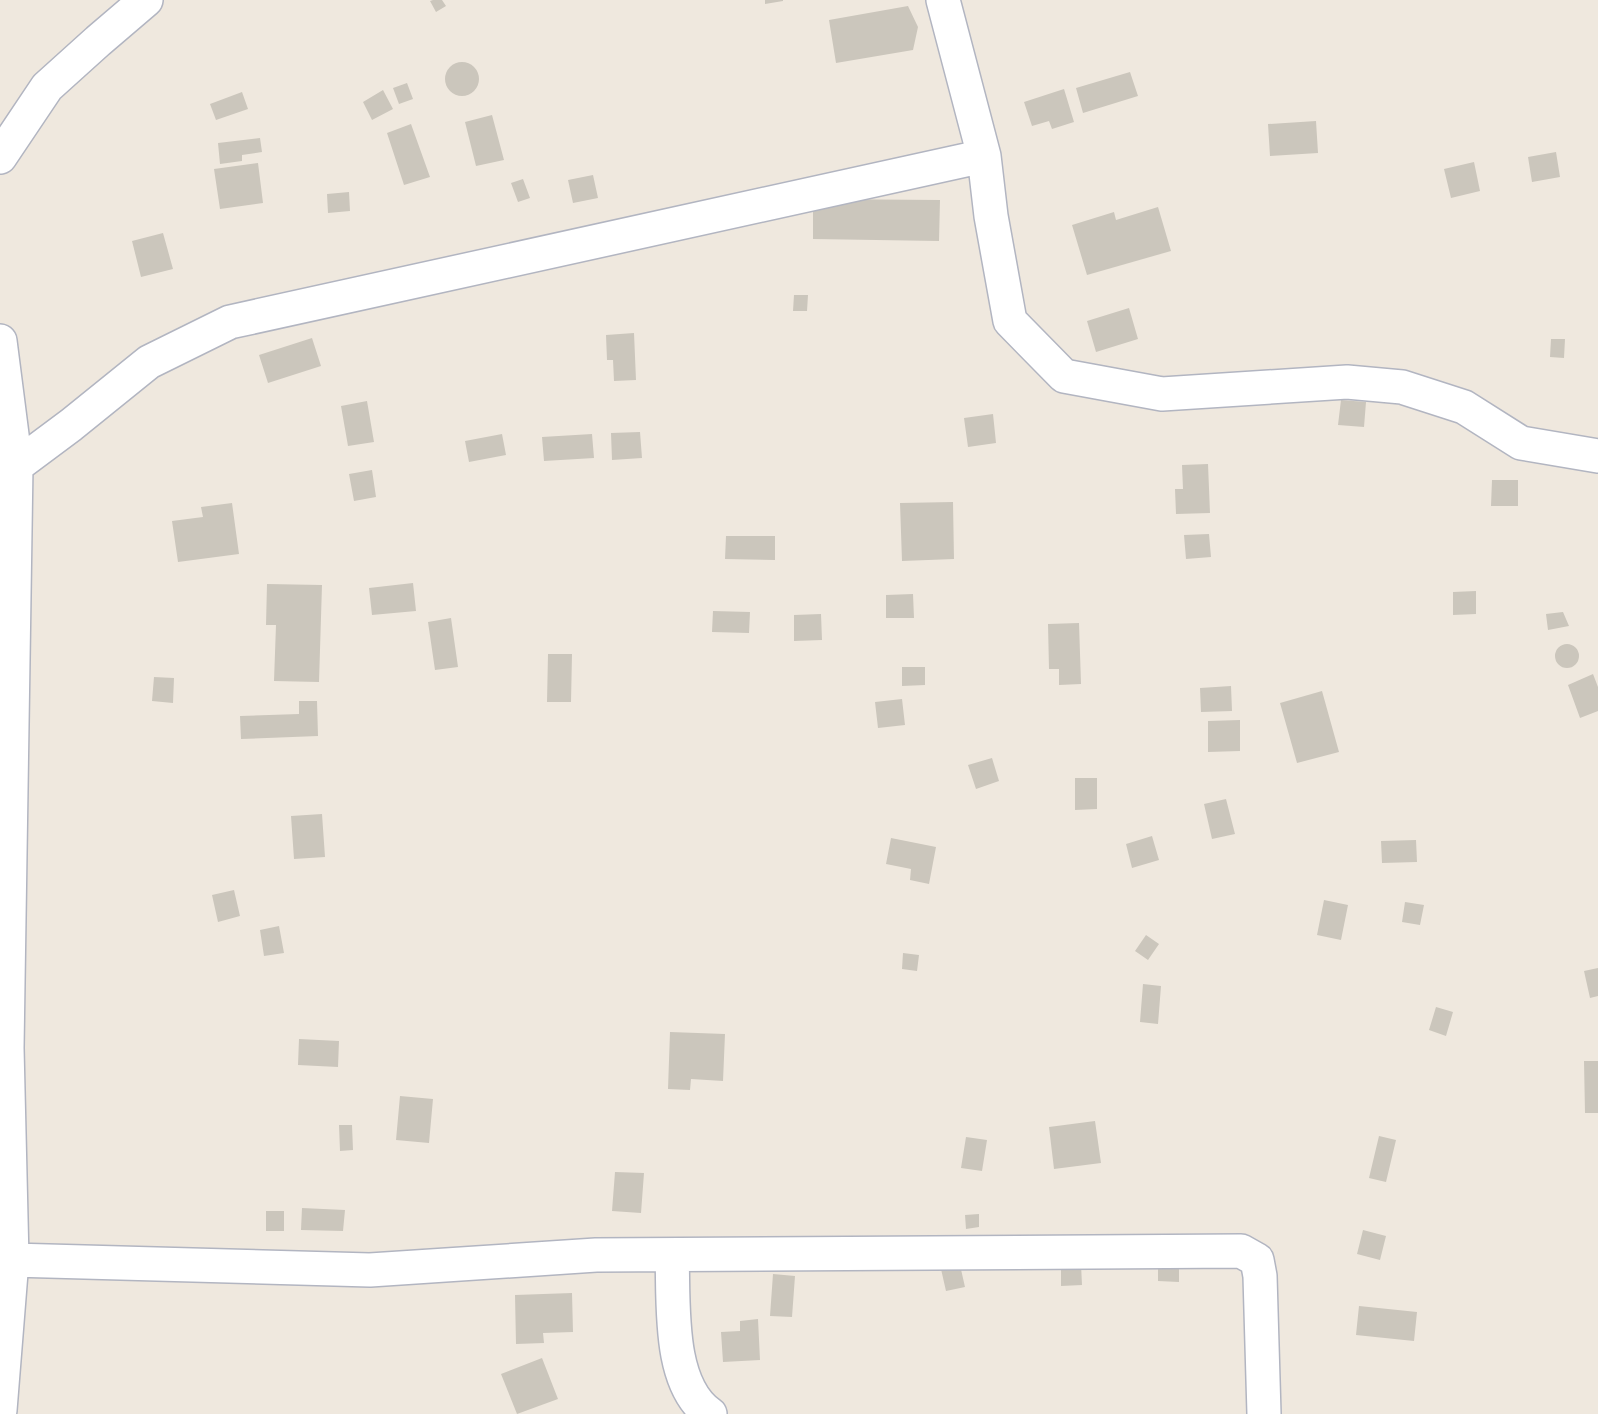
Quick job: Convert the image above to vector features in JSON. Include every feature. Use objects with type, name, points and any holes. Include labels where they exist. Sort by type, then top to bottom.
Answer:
[{"type":"street","points":[[0,157],[48,87],[146,0]]},
{"type":"street","points":[[943,0],[984,156],[991,216],[1010,321],[1064,376],[1162,394],[1347,382],[1402,387],[1464,407],[1521,442],[1598,456]]},
{"type":"street","points":[[16,466],[149,362],[230,322],[984,156]]},
{"type":"street","points":[[0,341],[16,466],[7,1048],[12,1260],[0,1410]]},
{"type":"street","points":[[12,1260],[370,1270],[596,1255],[1241,1251],[1257,1260],[1260,1276],[1264,1414]]},
{"type":"street","points":[[672,1255],[675,1335],[681,1372],[700,1407],[710,1414]]},
{"type":"building","points":[[442,0],[446,6],[436,12],[430,1]]},
{"type":"building","points":[[765,0],[783,0],[783,1],[765,4]]},
{"type":"building","points":[[908,6],[918,27],[913,50],[836,63],[829,20]]},
{"type":"building","points":[[462,62],[474,67],[479,79],[474,91],[462,96],[450,91],[445,79],[450,67]]},
{"type":"building","points":[[1130,72],[1138,96],[1083,113],[1076,88]]},
{"type":"building","points":[[407,83],[413,99],[399,104],[393,88]]},
{"type":"building","points":[[1064,89],[1074,122],[1052,129],[1049,121],[1032,126],[1024,102]]},
{"type":"building","points":[[383,90],[393,109],[372,120],[363,102]]},
{"type":"building","points":[[242,92],[248,109],[216,120],[210,104]]},
{"type":"building","points":[[492,115],[504,160],[476,166],[465,122]]},
{"type":"building","points":[[1316,121],[1318,153],[1270,156],[1268,124]]},
{"type":"building","points":[[411,124],[430,177],[404,185],[387,133]]},
{"type":"building","points":[[260,138],[262,152],[242,155],[242,161],[220,164],[218,143]]},
{"type":"building","points":[[1556,152],[1560,177],[1532,182],[1528,157]]},
{"type":"building","points":[[1474,162],[1480,191],[1451,198],[1444,169]]},
{"type":"building","points":[[258,163],[263,203],[220,209],[214,169]]},
{"type":"building","points":[[593,175],[598,198],[573,203],[568,180]]},
{"type":"building","points":[[523,179],[530,198],[518,202],[511,183]]},
{"type":"building","points":[[349,192],[350,211],[328,213],[327,194]]},
{"type":"building","points":[[813,199],[940,200],[939,241],[813,239]]},
{"type":"building","points":[[1158,207],[1171,251],[1087,275],[1072,225],[1114,212],[1116,220]]},
{"type":"building","points":[[163,233],[173,269],[141,277],[132,241]]},
{"type":"building","points":[[794,295],[808,295],[807,311],[793,311]]},
{"type":"building","points":[[1129,308],[1138,339],[1096,352],[1087,321]]},
{"type":"building","points":[[634,333],[636,380],[614,381],[613,360],[607,360],[606,335]]},
{"type":"building","points":[[312,338],[321,366],[268,383],[259,355]]},
{"type":"building","points":[[1551,339],[1565,339],[1564,358],[1550,357]]},
{"type":"building","points":[[1341,400],[1366,402],[1364,427],[1338,425]]},
{"type":"building","points":[[367,401],[374,442],[348,446],[341,406]]},
{"type":"building","points":[[993,414],[996,443],[968,447],[964,418]]},
{"type":"building","points":[[640,432],[642,458],[612,460],[611,433]]},
{"type":"building","points":[[502,434],[506,455],[469,462],[465,441]]},
{"type":"building","points":[[592,434],[594,458],[544,461],[542,437]]},
{"type":"building","points":[[1208,464],[1210,513],[1176,514],[1175,489],[1183,489],[1182,465]]},
{"type":"building","points":[[372,470],[376,497],[354,501],[349,474]]},
{"type":"building","points":[[1492,480],[1518,480],[1518,506],[1491,506]]},
{"type":"building","points":[[953,502],[954,559],[902,561],[900,503]]},
{"type":"building","points":[[232,503],[239,554],[178,562],[172,521],[203,517],[201,507]]},
{"type":"building","points":[[1209,534],[1211,557],[1186,559],[1184,535]]},
{"type":"building","points":[[726,536],[775,536],[775,560],[725,559]]},
{"type":"building","points":[[413,583],[416,611],[372,615],[369,588]]},
{"type":"building","points":[[267,584],[322,585],[319,682],[274,681],[276,625],[266,625]]},
{"type":"building","points":[[1476,591],[1476,614],[1453,615],[1453,592]]},
{"type":"building","points":[[913,594],[914,618],[886,618],[886,595]]},
{"type":"building","points":[[713,611],[750,612],[749,633],[712,632]]},
{"type":"building","points":[[1563,612],[1569,626],[1548,630],[1546,614]]},
{"type":"building","points":[[821,614],[822,640],[794,641],[794,615]]},
{"type":"building","points":[[451,618],[458,667],[435,670],[428,622]]},
{"type":"building","points":[[1079,623],[1081,684],[1059,685],[1059,669],[1049,669],[1048,624]]},
{"type":"building","points":[[1567,644],[1572,645],[1578,651],[1578,661],[1572,667],[1567,668],[1562,667],[1556,661],[1555,656],[1556,651],[1562,645]]},
{"type":"building","points":[[548,654],[572,654],[571,702],[547,702]]},
{"type":"building","points":[[902,667],[925,667],[925,685],[902,686]]},
{"type":"building","points":[[1593,674],[1598,687],[1598,711],[1580,718],[1568,685]]},
{"type":"building","points":[[154,677],[174,678],[173,703],[152,701]]},
{"type":"building","points":[[1231,686],[1232,711],[1201,712],[1200,688]]},
{"type":"building","points":[[1322,691],[1339,752],[1297,763],[1280,703]]},
{"type":"building","points":[[902,699],[905,725],[878,728],[875,702]]},
{"type":"building","points":[[299,701],[317,701],[318,736],[241,739],[240,716],[299,714]]},
{"type":"building","points":[[1240,720],[1240,751],[1208,752],[1208,721]]},
{"type":"building","points":[[992,758],[999,781],[976,789],[968,765]]},
{"type":"building","points":[[1075,778],[1097,778],[1097,809],[1075,810]]},
{"type":"building","points":[[1226,799],[1235,834],[1212,839],[1204,804]]},
{"type":"building","points":[[322,814],[325,857],[294,859],[291,816]]},
{"type":"building","points":[[1152,836],[1159,860],[1132,868],[1126,844]]},
{"type":"building","points":[[891,838],[936,847],[929,884],[910,880],[911,869],[886,864]]},
{"type":"building","points":[[1416,840],[1417,862],[1382,863],[1381,841]]},
{"type":"building","points":[[234,890],[240,916],[218,922],[212,895]]},
{"type":"building","points":[[1324,900],[1348,905],[1341,940],[1317,935]]},
{"type":"building","points":[[1405,902],[1424,905],[1420,925],[1402,922]]},
{"type":"building","points":[[279,926],[284,953],[264,956],[260,930]]},
{"type":"building","points":[[1146,935],[1159,944],[1148,960],[1135,951]]},
{"type":"building","points":[[903,953],[919,955],[917,971],[902,969]]},
{"type":"building","points":[[1598,968],[1598,996],[1590,998],[1584,971]]},
{"type":"building","points":[[1143,984],[1161,986],[1158,1024],[1140,1022]]},
{"type":"building","points":[[1436,1007],[1453,1012],[1446,1036],[1429,1030]]},
{"type":"building","points":[[670,1032],[725,1034],[723,1081],[691,1079],[690,1090],[668,1089]]},
{"type":"building","points":[[299,1039],[339,1041],[338,1067],[298,1065]]},
{"type":"building","points":[[1584,1061],[1598,1061],[1598,1113],[1585,1113]]},
{"type":"building","points":[[400,1096],[433,1099],[429,1143],[396,1140]]},
{"type":"building","points":[[1095,1121],[1101,1163],[1054,1169],[1049,1127]]},
{"type":"building","points":[[339,1125],[352,1125],[353,1150],[340,1151]]},
{"type":"building","points":[[1379,1136],[1396,1140],[1386,1182],[1369,1178]]},
{"type":"building","points":[[966,1137],[987,1140],[982,1171],[961,1168]]},
{"type":"building","points":[[615,1172],[644,1173],[641,1213],[612,1211]]},
{"type":"building","points":[[302,1208],[345,1210],[343,1231],[301,1230]]},
{"type":"building","points":[[266,1211],[284,1211],[284,1231],[266,1231]]},
{"type":"building","points":[[979,1214],[979,1227],[966,1229],[965,1215]]},
{"type":"building","points":[[1363,1230],[1386,1236],[1380,1260],[1357,1254]]},
{"type":"building","points":[[1158,1259],[1179,1259],[1179,1282],[1158,1281]]},
{"type":"building","points":[[1061,1264],[1081,1264],[1082,1285],[1061,1286]]},
{"type":"building","points":[[960,1265],[965,1287],[946,1291],[941,1269]]},
{"type":"building","points":[[773,1274],[795,1276],[792,1317],[770,1316]]},
{"type":"building","points":[[572,1293],[573,1332],[543,1333],[544,1343],[516,1344],[515,1295]]},
{"type":"building","points":[[1359,1306],[1417,1312],[1414,1341],[1356,1335]]},
{"type":"building","points":[[758,1319],[760,1360],[723,1362],[721,1332],[740,1331],[740,1321]]},
{"type":"building","points":[[542,1358],[558,1399],[517,1414],[501,1374]]}]
